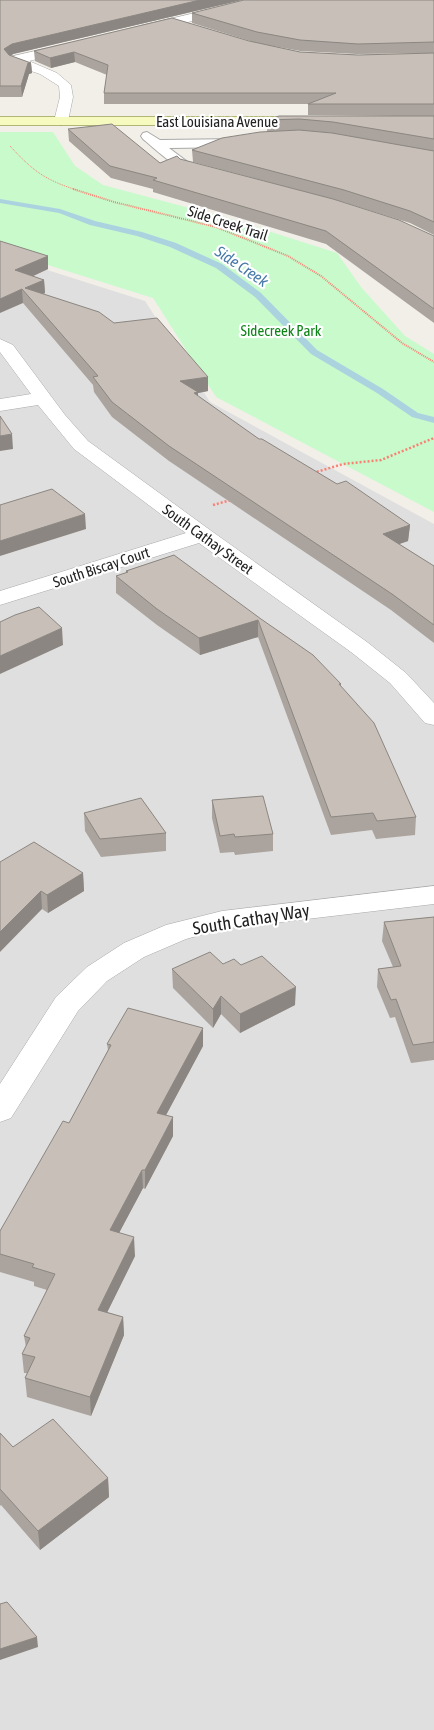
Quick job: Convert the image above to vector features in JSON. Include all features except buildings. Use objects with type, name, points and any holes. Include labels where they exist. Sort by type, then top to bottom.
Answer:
[{"type":"street","points":[[134,31],[264,0]]},
{"type":"street","points":[[171,22],[199,31]]},
{"type":"street","points":[[14,60],[79,45]]},
{"type":"street","points":[[0,56],[50,73],[65,85],[67,90],[61,121]]},
{"type":"street","name":"East Louisiana Avenue","points":[[0,121],[318,121]]},
{"type":"street","name":"South Cathay Street","points":[[0,344],[7,349],[58,419],[81,446],[359,647],[398,678],[434,718]]},
{"type":"street","points":[[0,405],[43,398]]},
{"type":"street","name":"South Biscay Court","points":[[0,598],[202,535]]},
{"type":"street","name":"South Cathay Way","points":[[0,1110],[67,1004],[98,974],[134,950],[176,932],[222,920],[434,896]]},
{"type":"lane","points":[[214,174],[185,166],[152,140],[230,144],[251,140]]},
{"type":"path","name":"Side Creek Trail","points":[[10,146],[29,167],[52,182],[114,202],[216,227],[288,256],[321,276],[402,343],[434,362]]},
{"type":"path","points":[[307,476],[343,464],[381,460],[434,438]]},
{"type":"path","points":[[177,517],[234,499]]},
{"type":"shaded area","points":[[0,255],[145,301],[210,402],[434,524],[434,1730],[0,1730]]},
{"type":"green space","name":"Sidecreek Park","points":[[0,132],[53,132],[75,166],[103,185],[227,218],[337,253],[361,287],[405,336],[434,354],[434,512],[216,397],[153,298],[0,250]]},
{"type":"waterway","name":"Side Creek","points":[[0,201],[60,211],[93,223],[139,234],[173,245],[219,266],[258,295],[314,352],[380,391],[415,415],[434,420]]}]
